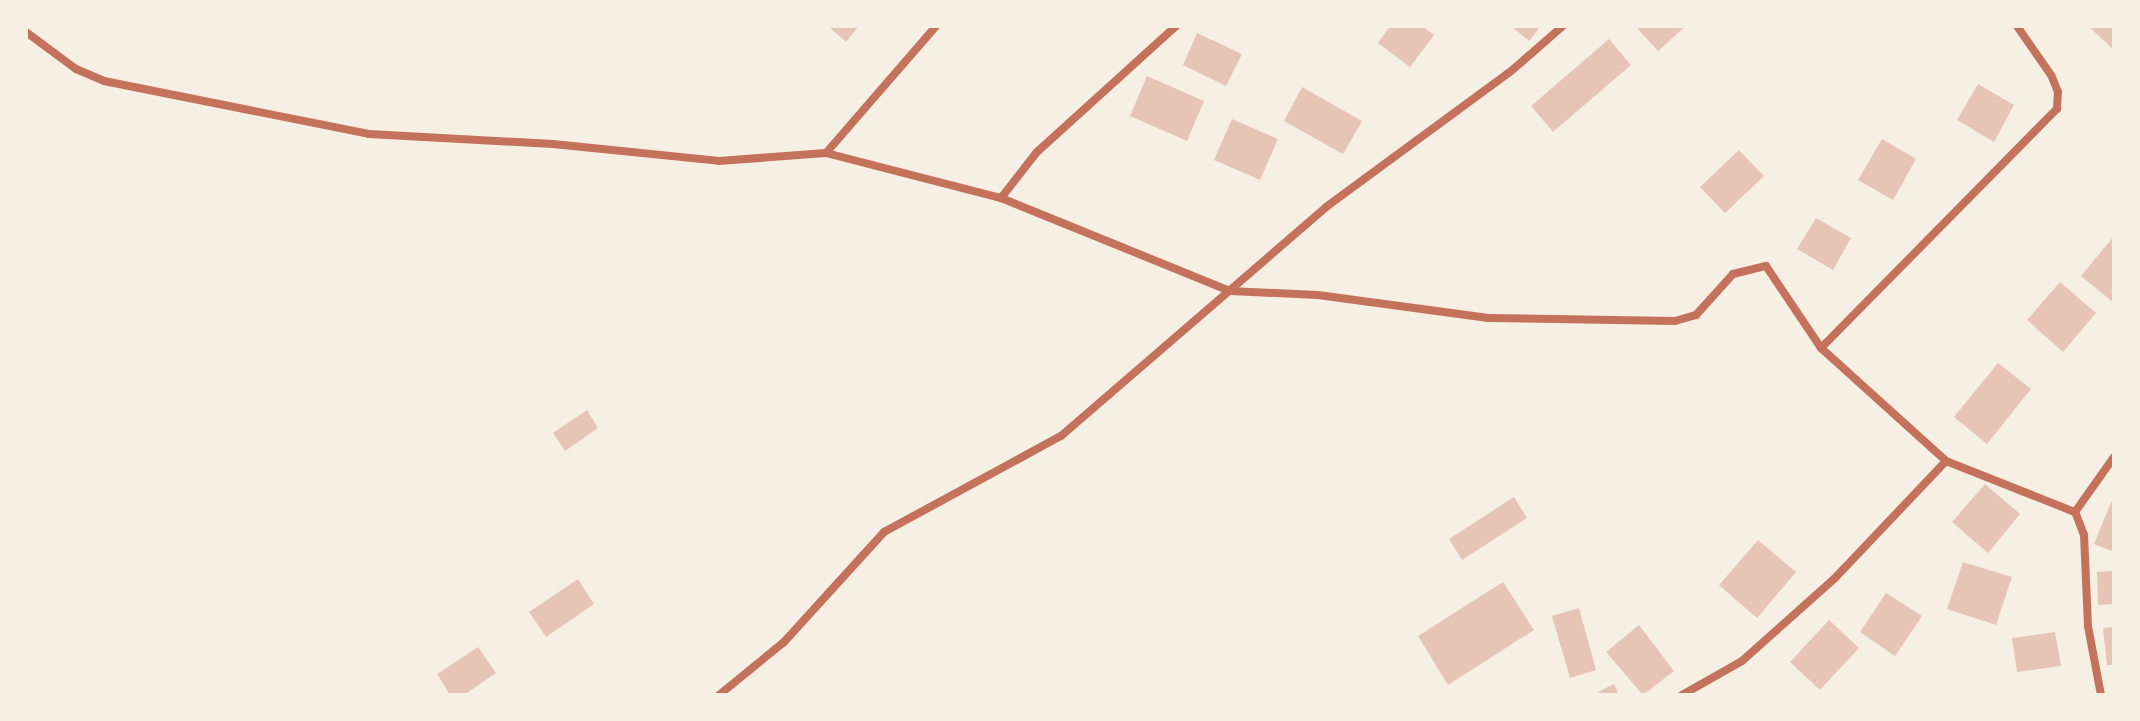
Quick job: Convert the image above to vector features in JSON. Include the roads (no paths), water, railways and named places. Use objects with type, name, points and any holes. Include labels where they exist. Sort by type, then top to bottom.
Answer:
[{"type":"street","points":[[826,153],[936,26]]},
{"type":"street","points":[[1001,198],[1037,152],[1176,26]]},
{"type":"street","points":[[719,695],[784,642],[884,532],[1061,436],[1326,207],[1510,72],[1563,26]]},
{"type":"street","points":[[1821,348],[2057,109],[2058,92],[2051,75],[2017,26]]},
{"type":"street","points":[[26,32],[76,69],[104,81],[369,134],[553,144],[719,161],[826,153],[1001,198],[1230,291],[1318,295],[1488,318],[1675,321],[1696,315],[1733,274],[1766,266],[1821,348],[1946,461],[2075,512],[2084,535],[2088,626],[2101,695]]},
{"type":"street","points":[[2075,512],[2114,457]]},
{"type":"street","points":[[1682,695],[1742,661],[1835,578],[1946,461]]}]
